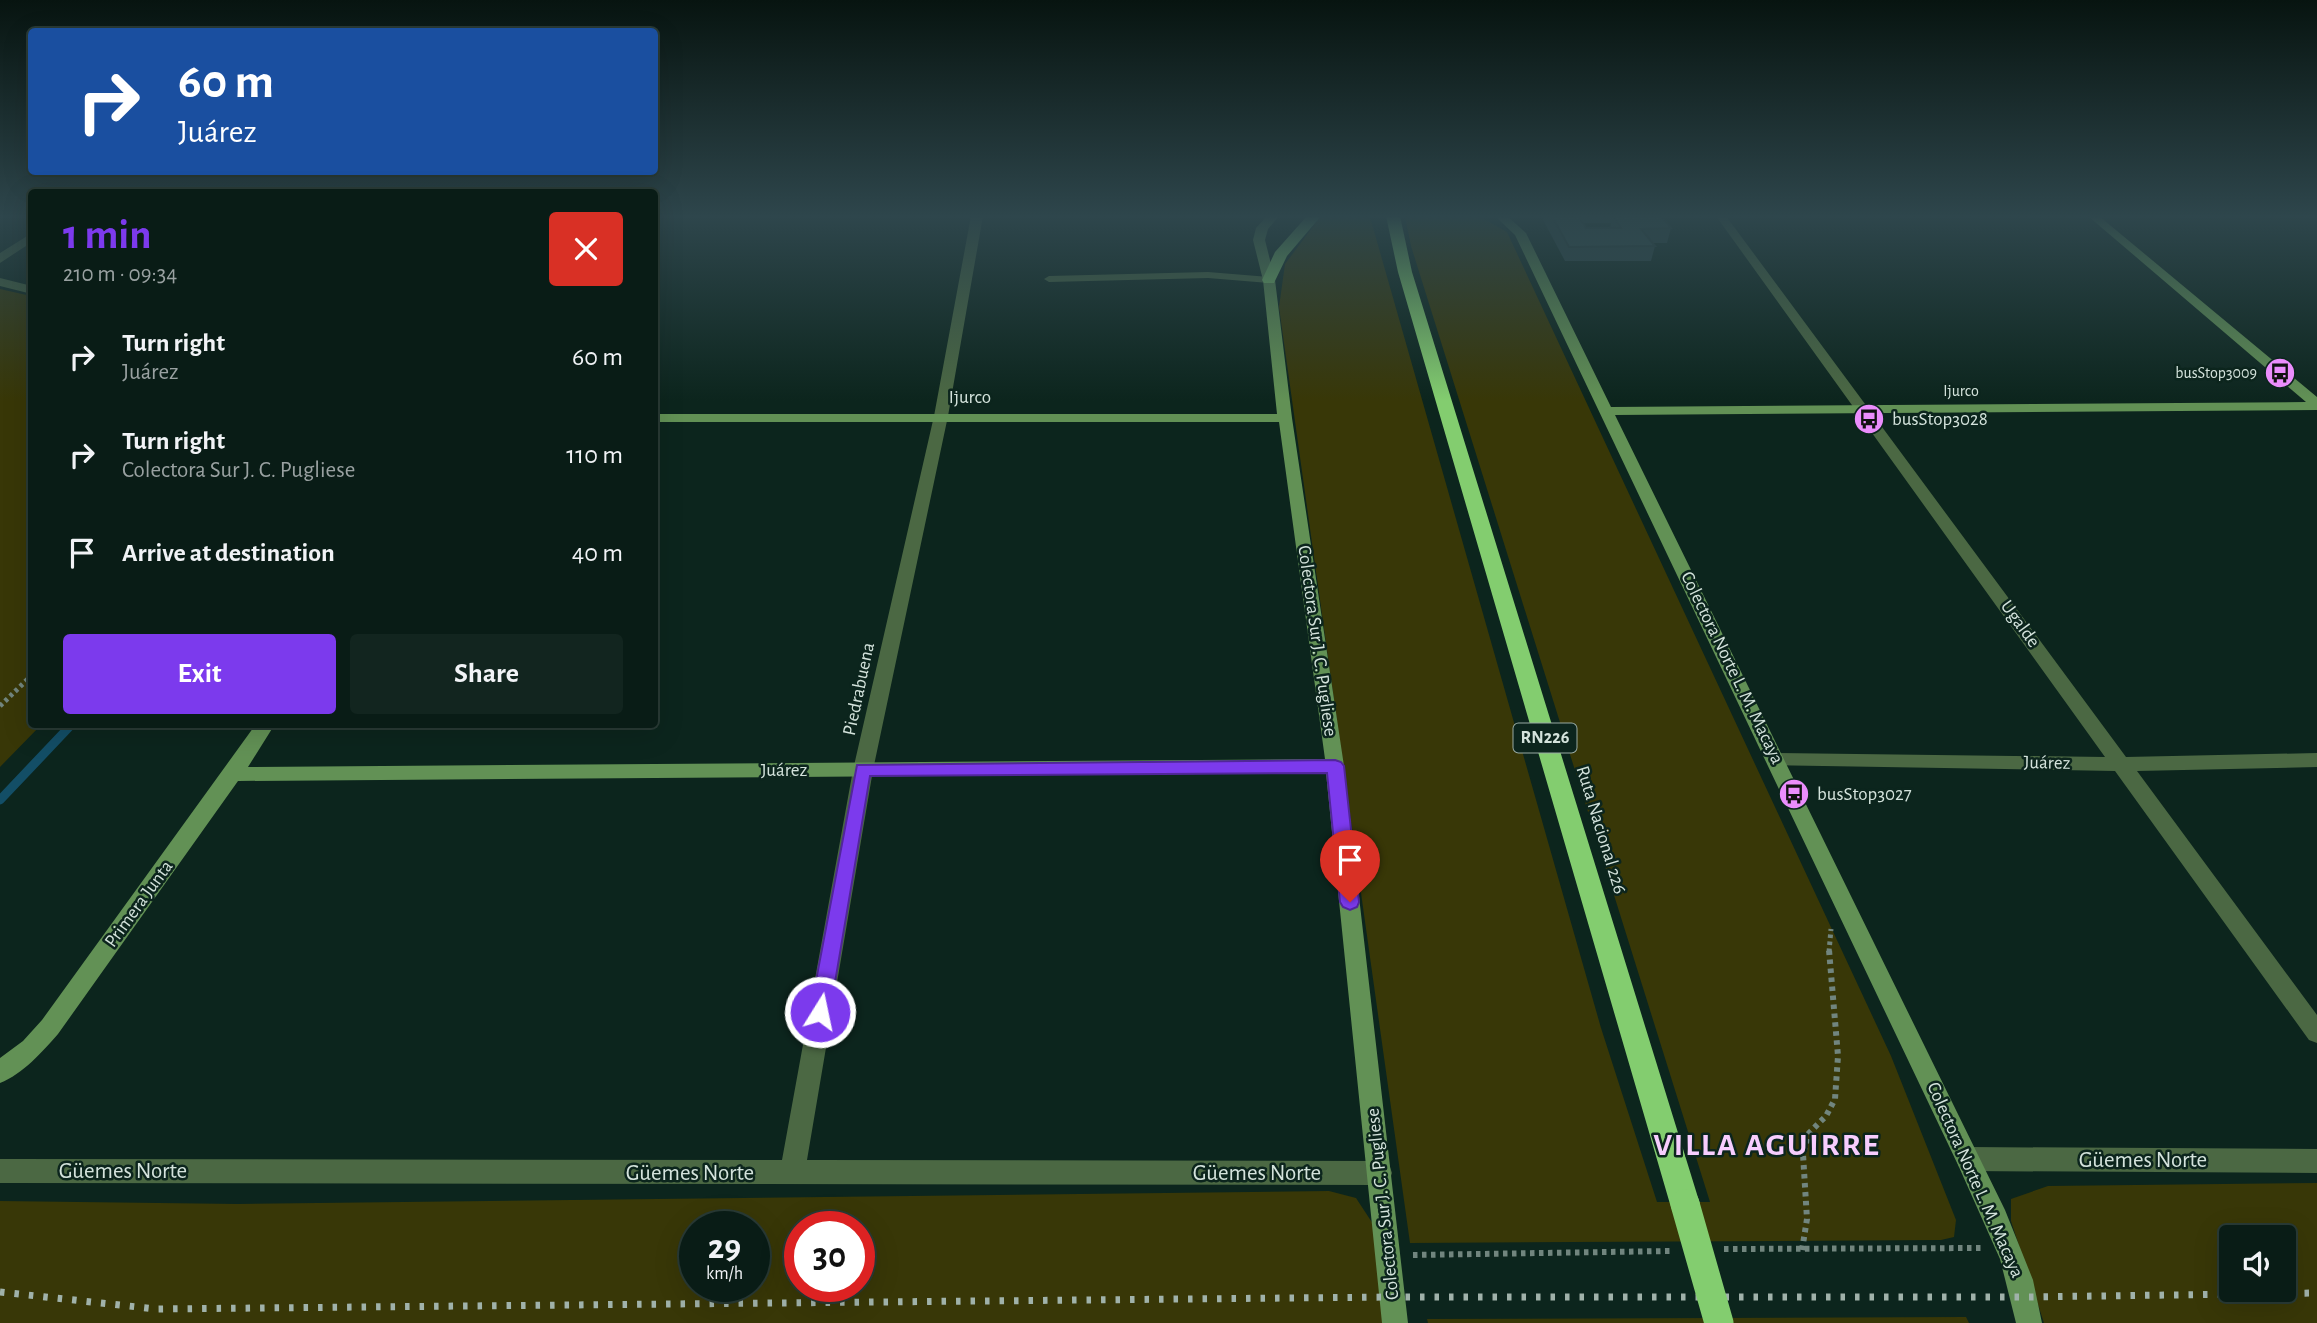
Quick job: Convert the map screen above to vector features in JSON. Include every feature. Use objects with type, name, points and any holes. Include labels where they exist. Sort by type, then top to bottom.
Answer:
[{"type":"highway","name":"Ruta Nacional 226","points":[[1407,278],[1719,1323]]},
{"type":"street","name":"Piedrabuena","points":[[792,1173],[863,770],[941,416],[966,278]]},
{"type":"street","name":"Colectora Norte L. M. Macaya","points":[[1542,278],[1968,1159],[2014,1260],[2026,1297],[2029,1323]]},
{"type":"street","name":"Ugalde","points":[[1766,278],[2317,1033]]},
{"type":"street","points":[[2166,278],[2317,405]]},
{"type":"street","name":"Colectora Sur J. C. Pugliese","points":[[1269,280],[1285,418],[1335,766],[1395,1323]]},
{"type":"street","points":[[0,282],[28,289]]},
{"type":"street","name":"Ijurco","points":[[1606,411],[2317,405]]},
{"type":"street","name":"Ijurco","points":[[658,418],[1285,418]]},
{"type":"street","name":"Primera Junta","points":[[0,1072],[31,1048],[50,1027],[263,728]]},
{"type":"street","name":"Juárez","points":[[1777,760],[2123,764],[2317,760]]},
{"type":"street","name":"Juárez","points":[[233,774],[1335,766]]},
{"type":"street","name":"Güemes Norte","points":[[1968,1159],[2317,1161]]},
{"type":"street","name":"Güemes Norte","points":[[0,1171],[1380,1173]]},
{"type":"lane","points":[[1049,279],[1099,278]]},
{"type":"lane","points":[[1242,278],[1269,280]]},
{"type":"path","points":[[0,706],[28,679]]},
{"type":"path","points":[[1802,1250],[1807,1219],[1803,1154],[1809,1133],[1826,1116],[1835,1099],[1838,1056],[1829,949],[1836,882]]},
{"type":"shaded area","points":[[1283,278],[1387,278],[1601,1028],[1657,1202],[1710,1202],[1421,278],[1528,278],[1891,1056],[1956,1220],[1954,1237],[1941,1240],[1410,1243],[1279,307]]},
{"type":"shaded area","points":[[0,289],[28,295],[28,728],[38,728],[0,767]]},
{"type":"shaded area","points":[[2317,1183],[2317,1323],[2044,1323],[2011,1221],[2011,1199],[2048,1186]]},
{"type":"shaded area","points":[[1329,1191],[1356,1198],[1375,1227],[1384,1323],[0,1323],[0,1201],[237,1204]]},
{"type":"shaded area","points":[[1966,1317],[1969,1323],[1428,1323],[1427,1319]]},
{"type":"waterway","points":[[0,800],[68,728]]},
{"type":"railway","points":[[0,1292],[156,1309],[1392,1297],[2026,1297],[2317,1293]]},
{"type":"place","name":"busStop3009","points":[[2280,373]]},
{"type":"place","name":"busStop3028","points":[[1869,419]]},
{"type":"place","name":"busStop3027","points":[[1794,794]]},
{"type":"district","name":"VILLA AGUIRRE","points":[[1767,1145]]},
{"type":"route","points":[[820,1012],[863,770],[1335,766],[1350,902]]}]
